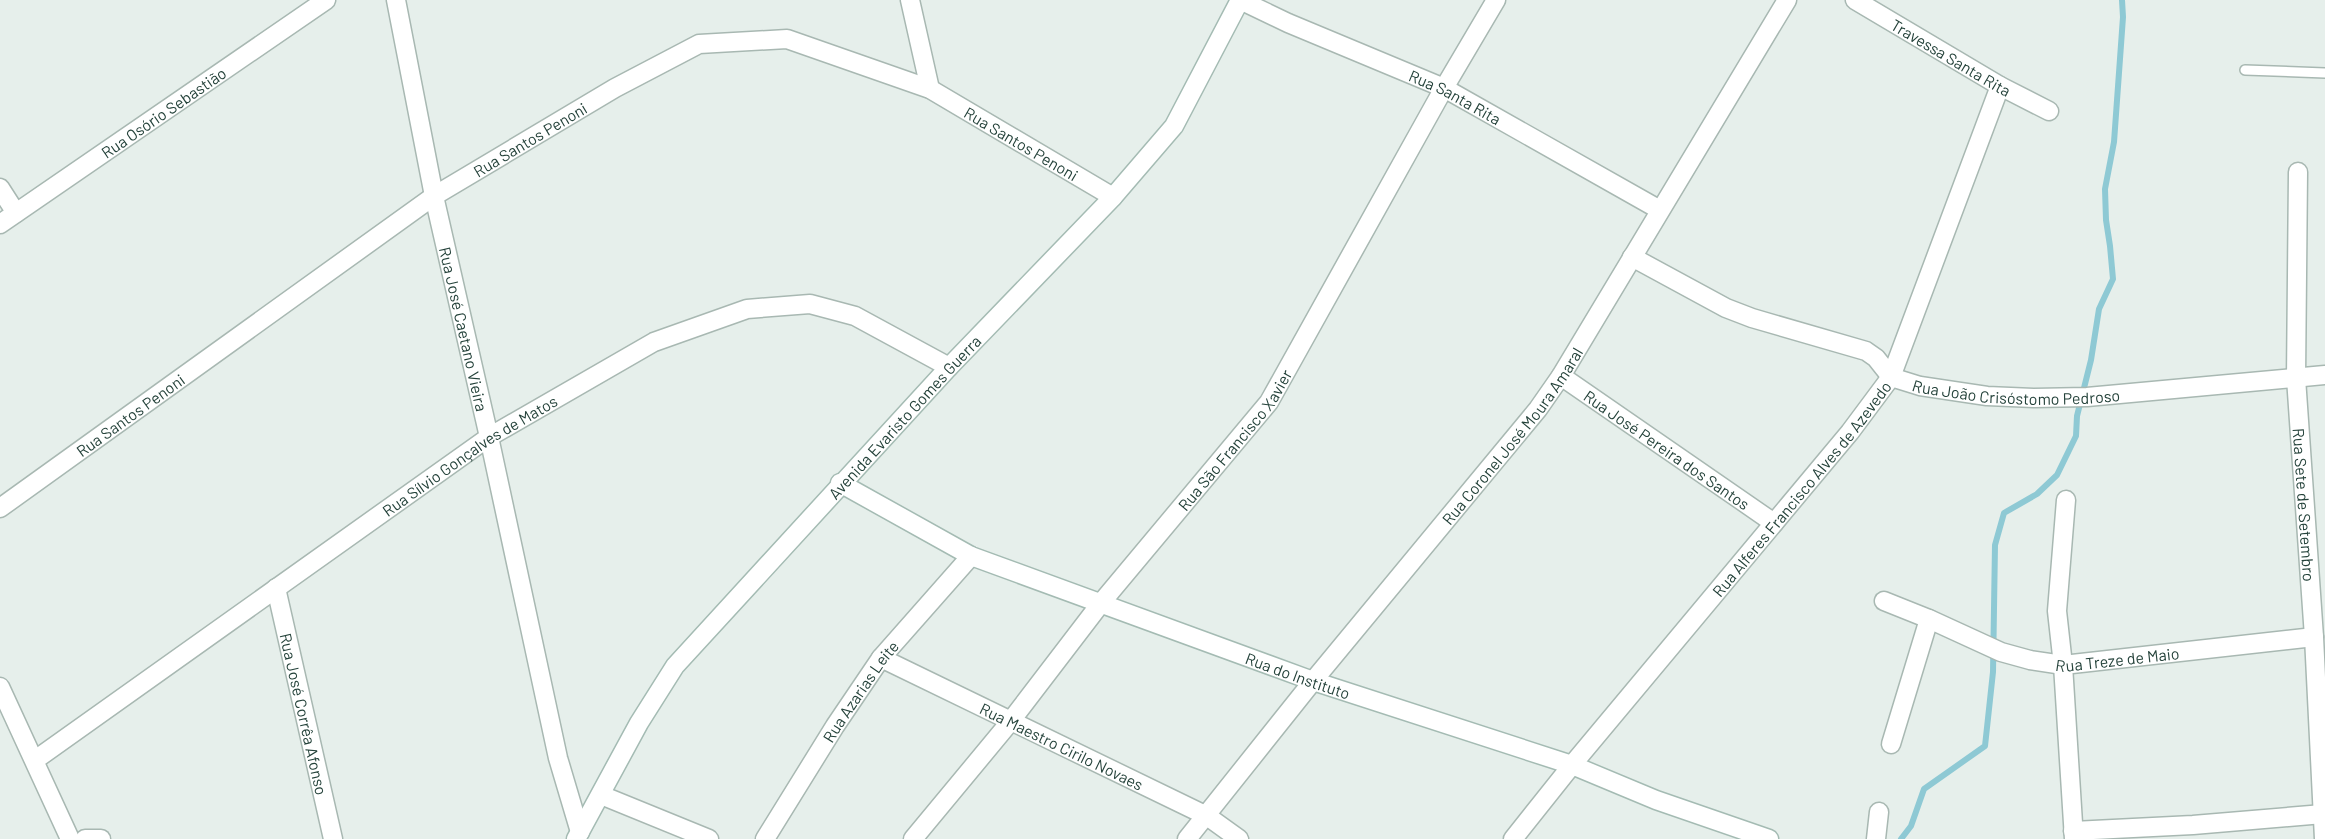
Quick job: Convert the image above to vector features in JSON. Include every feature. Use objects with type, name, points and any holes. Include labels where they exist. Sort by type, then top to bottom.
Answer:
[{"type":"street","name":"Rua Osório Sebastião","points":[[0,224],[326,0]]},
{"type":"street","name":"Rua José Caetano Vieira","points":[[396,0],[434,196],[558,758],[578,835]]},
{"type":"street","points":[[910,0],[930,89]]},
{"type":"street","name":"Rua Santa Rita","points":[[1240,0],[1288,23],[1444,88],[1660,210]]},
{"type":"street","name":"Avenida Evaristo Gomes Guerra","points":[[578,835],[639,723],[675,666],[840,483],[1113,196],[1174,126],[1240,0]]},
{"type":"street","name":"Rua São Francisco Xavier","points":[[913,839],[1010,722],[1101,603],[1269,402],[1444,88],[1496,0]]},
{"type":"street","name":"Rua Coronel José Moura Amaral","points":[[1187,839],[1313,681],[1538,409],[1561,376],[1787,0]]},
{"type":"street","name":"Travessa Santa Rita","points":[[1856,0],[2000,86],[2049,111]]},
{"type":"street","name":"Rua Santos Penoni","points":[[0,508],[434,196],[615,88],[699,44],[787,39],[930,89],[1113,196]]},
{"type":"street","name":"Rua Alferes Francisco Alves de Azevedo","points":[[1513,839],[1850,432],[1891,377],[2000,86]]},
{"type":"street","name":"Rua Sete de Setembro","points":[[2298,172],[2296,378],[2314,637],[2324,839]]},
{"type":"street","points":[[0,188],[16,213]]},
{"type":"street","name":"Rua João Crisóstomo Pedroso","points":[[1632,257],[1726,308],[1752,318],[1866,351],[1876,358],[1891,377],[1920,386],[1987,396],[2034,398],[2099,396],[2325,375]]},
{"type":"street","name":"Rua Sílvio Gonçalves de Matos","points":[[35,760],[489,437],[654,342],[747,309],[810,304],[855,316],[949,367]]},
{"type":"street","name":"Rua José Pereira dos Santos","points":[[1561,376],[1774,523]]},
{"type":"street","name":"Rua do Instituto","points":[[840,483],[971,556],[1313,681],[1572,765],[1656,800],[1769,839]]},
{"type":"street","points":[[2066,500],[2057,611],[2063,665],[2073,835],[2323,814]]},
{"type":"street","name":"Rua Azarias Leite","points":[[765,839],[835,726],[881,658],[971,556]]},
{"type":"street","name":"Rua José Corrêa Afonso","points":[[276,588],[333,839]]},
{"type":"street","name":"Rua Treze de Maio","points":[[1884,601],[2001,652],[2063,665],[2314,637]]},
{"type":"street","points":[[1891,744],[1929,619]]},
{"type":"street","name":"Rua Maestro Cirilo Novaes","points":[[881,658],[1207,816],[1239,839]]},
{"type":"street","points":[[0,687],[70,839]]},
{"type":"street","points":[[601,795],[708,839]]},
{"type":"street","points":[[1876,839],[1879,812]]},
{"type":"street","points":[[85,839],[101,839]]},
{"type":"lane","points":[[2245,70],[2325,73]]},
{"type":"waterway","points":[[1901,839],[1911,826],[1924,789],[1985,746],[1993,672],[1995,545],[2004,513],[2037,494],[2057,475],[2076,436],[2077,416],[2091,360],[2099,309],[2113,279],[2105,189],[2114,142],[2123,17],[2122,0]]}]
